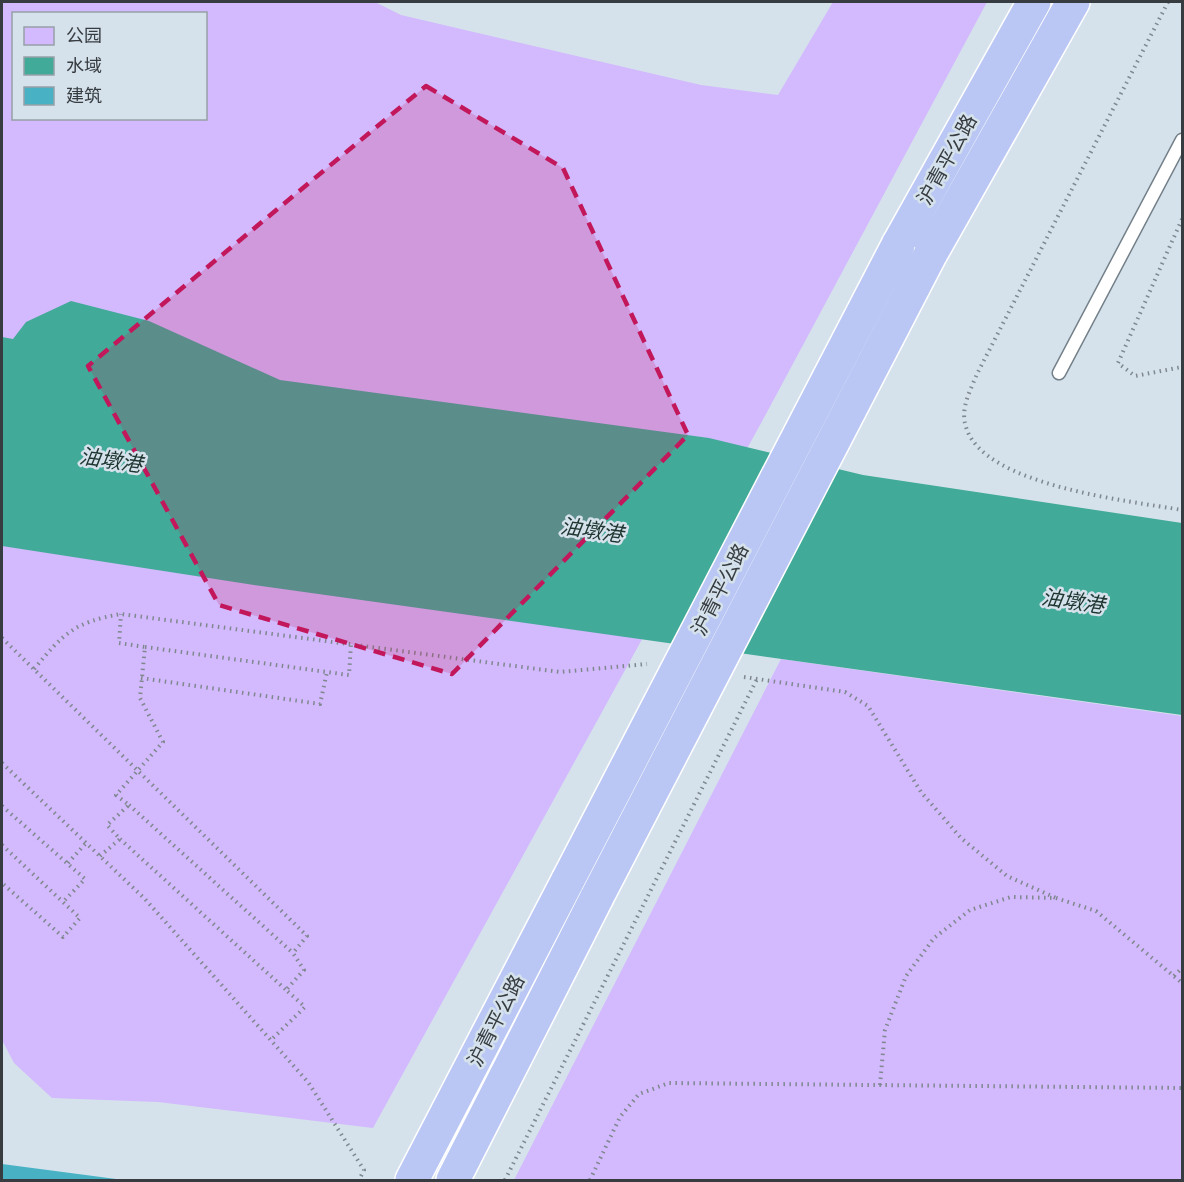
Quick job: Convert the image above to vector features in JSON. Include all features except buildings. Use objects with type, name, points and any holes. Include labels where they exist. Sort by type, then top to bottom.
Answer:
[{"type":"highway","name":"沪青平公路","points":[[412,1180],[898,245],[1034,2]]},
{"type":"highway","name":"沪青平公路","points":[[453,1180],[930,255],[1073,2]]},
{"type":"lane","points":[[1059,373],[1182,140]]},
{"type":"path","points":[[1168,2],[977,374],[968,396],[964,416],[966,430],[978,445],[998,463],[1018,473],[1082,493],[1182,510]]},
{"type":"path","points":[[1182,219],[1118,363],[1135,376],[1182,367]]},
{"type":"path","points":[[121,614],[119,643],[349,675],[351,644]]},
{"type":"path","points":[[34,669],[62,635],[95,618],[121,614],[560,672],[642,663],[654,665]]},
{"type":"path","points":[[2,638],[307,936],[293,954]]},
{"type":"path","points":[[145,647],[140,698],[163,741],[116,795],[293,954],[304,970],[286,990]]},
{"type":"path","points":[[141,678],[320,704],[327,672]]},
{"type":"path","points":[[734,676],[845,692],[868,706],[921,792],[961,838],[1007,876],[1056,898],[1096,911],[1182,983]]},
{"type":"path","points":[[505,1180],[757,679]]},
{"type":"path","points":[[2,763],[145,899],[308,1082],[364,1170],[359,1180]]},
{"type":"path","points":[[129,805],[107,825],[305,1006],[271,1040]]},
{"type":"path","points":[[2,806],[85,879],[63,902]]},
{"type":"path","points":[[100,856],[120,839]]},
{"type":"path","points":[[68,863],[86,843]]},
{"type":"path","points":[[2,845],[80,918],[63,937],[2,883]]},
{"type":"path","points":[[880,1085],[885,1030],[906,976],[934,938],[970,910],[1011,897],[1056,898]]},
{"type":"path","points":[[1174,976],[1182,968]]},
{"type":"path","points":[[590,1180],[620,1117],[639,1094],[669,1083],[1182,1088]]},
{"type":"highlighted area","points":[[426,86],[563,168],[688,435],[452,674],[219,605],[88,366]]},
{"type":"green space","points":[[2,2],[375,2],[401,15],[701,85],[778,95],[833,2],[987,2],[766,414],[373,1128],[158,1102],[52,1098],[14,1063],[2,1040]]},
{"type":"green space","points":[[781,659],[1182,716],[1182,1180],[514,1180]]},
{"type":"water","name":"油墩港","points":[[71,301],[149,321],[280,380],[709,438],[863,475],[1182,523],[1182,715],[254,585],[2,546],[2,337],[13,339],[26,322]]}]
